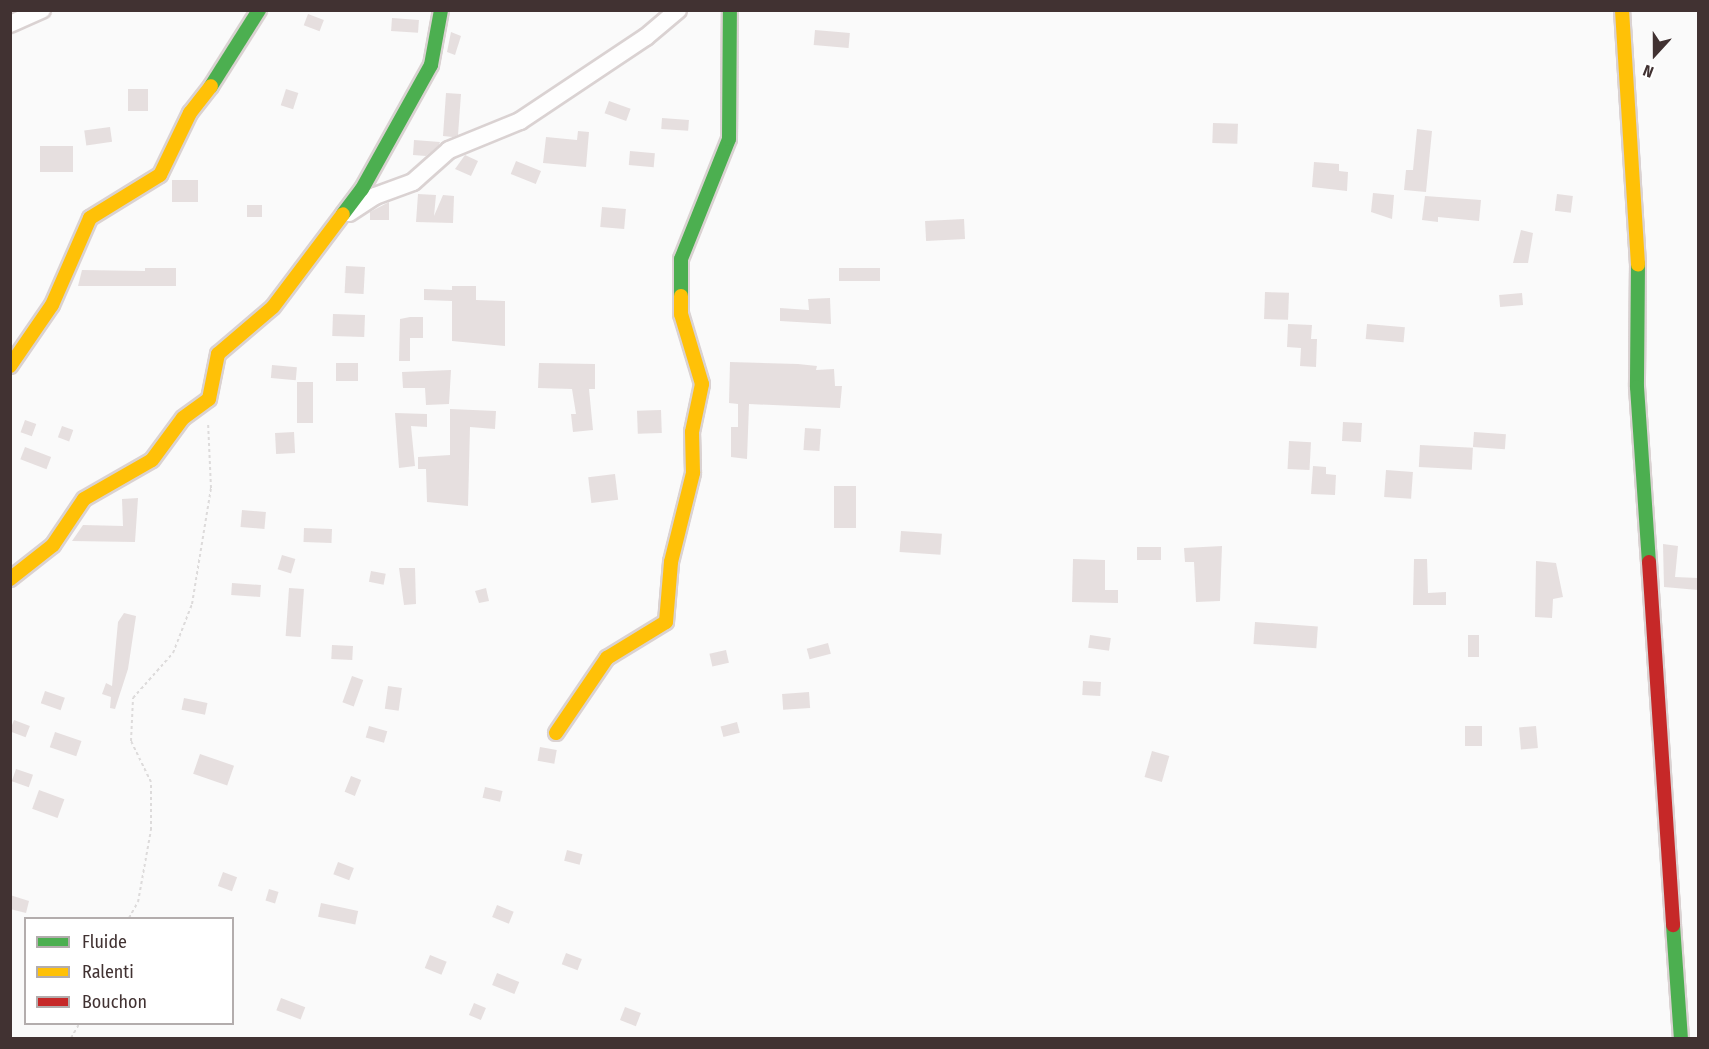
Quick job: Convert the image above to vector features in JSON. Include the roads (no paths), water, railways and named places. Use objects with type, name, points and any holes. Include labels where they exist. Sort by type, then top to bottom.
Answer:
[{"type":"street","points":[[10,24],[42,10]]},
{"type":"street","points":[[10,366],[52,305],[90,218],[160,175],[190,113],[218,78],[260,10]]},
{"type":"street","points":[[10,579],[53,545],[84,498],[152,460],[183,418],[209,399],[218,354],[273,307],[362,189],[417,97],[431,65],[441,10]]},
{"type":"street","points":[[338,220],[375,196],[414,182],[449,150],[520,121],[646,37],[678,10]]},
{"type":"street","points":[[556,733],[608,658],[666,622],[671,562],[693,473],[692,432],[702,384],[681,314],[681,259],[729,139],[730,10]]},
{"type":"street","points":[[1623,10],[1626,106],[1638,254],[1637,387],[1681,1038]]}]
